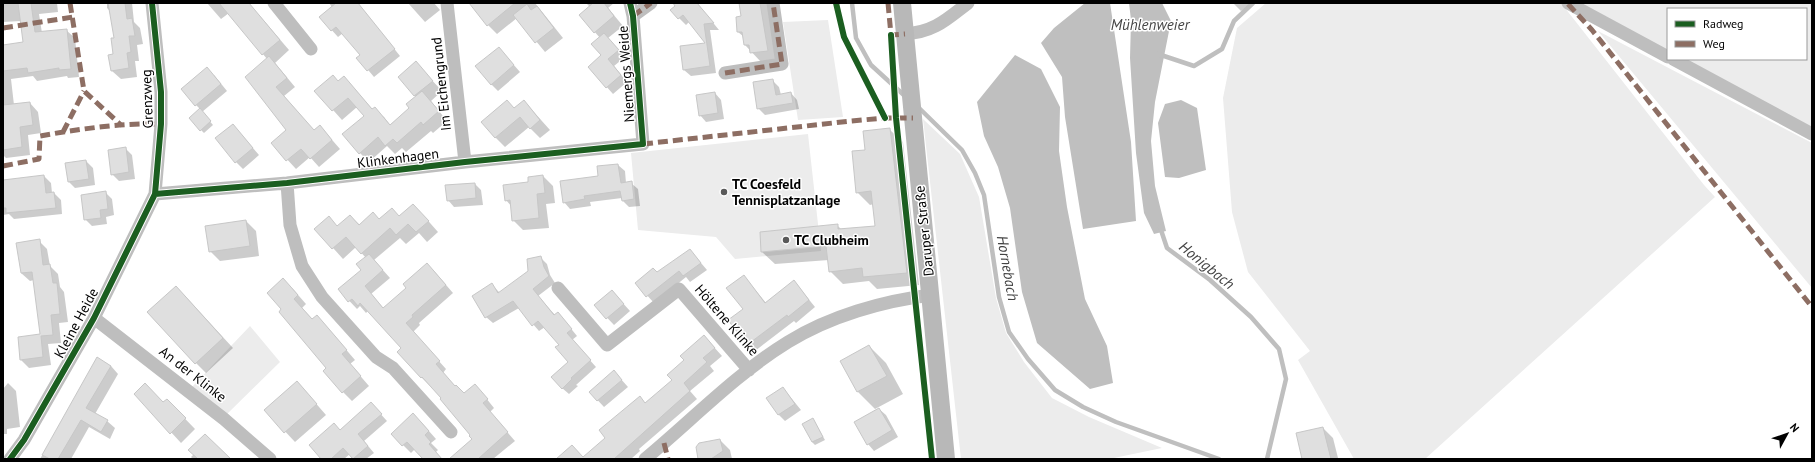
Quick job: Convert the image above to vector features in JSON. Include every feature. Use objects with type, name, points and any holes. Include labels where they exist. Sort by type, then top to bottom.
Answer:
[{"type":"street","name":"Grenzweg","points":[[152,3],[161,92],[161,116],[155,194]]},
{"type":"street","points":[[274,3],[311,49]]},
{"type":"street","name":"Im Eichengrund","points":[[447,3],[465,162]]},
{"type":"street","name":"Niemergs Weide","points":[[630,3],[633,16],[643,144]]},
{"type":"street","points":[[633,16],[651,3]]},
{"type":"street","points":[[725,74],[782,64],[773,3]]},
{"type":"street","name":"Daruper Straße","points":[[902,3],[910,100],[931,295],[946,459]]},
{"type":"street","points":[[905,34],[920,33],[940,25],[968,3]]},
{"type":"street","points":[[1568,3],[1667,56]]},
{"type":"street","points":[[1674,60],[1812,134]]},
{"type":"street","name":"Klinkenhagen","points":[[155,194],[287,183],[465,162],[643,144]]},
{"type":"street","points":[[287,183],[290,225],[302,266],[322,297],[376,357],[393,368],[451,432]]},
{"type":"street","name":"Kleine Heide","points":[[10,459],[24,440],[94,318],[155,194]]},
{"type":"street","name":"Höltene Klinke","points":[[558,288],[608,345],[679,289],[749,370]]},
{"type":"street","name":"Höltene Klinke","points":[[645,459],[749,370],[789,342],[850,313],[914,297],[931,295]]},
{"type":"street","name":"An der Klinke","points":[[94,318],[224,419],[270,459]]},
{"type":"shaded area","points":[[1266,3],[1563,3],[1565,8],[1715,197],[1425,459],[1354,459],[1298,360],[1310,351],[1248,272],[1232,212],[1223,98],[1237,28]]},
{"type":"shaded area","points":[[1578,3],[1812,3],[1812,128],[1684,60],[1807,60],[1807,8],[1667,8],[1667,51]]},
{"type":"shaded area","points":[[828,20],[843,117],[798,120],[783,22]]},
{"type":"shaded area","points":[[1598,31],[1812,143],[1812,288]]},
{"type":"shaded area","points":[[923,119],[960,154],[979,197],[996,298],[1006,333],[1024,362],[1052,398],[1089,417],[1162,448],[1109,459],[961,459]]},
{"type":"shaded area","name":"TC Coesfeld Tennisplatzanlage","points":[[808,134],[821,251],[735,259],[716,237],[638,230],[631,153]]},
{"type":"shaded area","points":[[250,326],[280,362],[225,416],[192,387]]},
{"type":"water","points":[[1085,3],[1110,3],[1131,142],[1136,221],[1083,229],[1065,117],[1062,77],[1041,43],[1054,28]]},
{"type":"water","name":"Mühlenweier","points":[[1129,3],[1162,3],[1171,21],[1155,102],[1151,141],[1155,186],[1166,231],[1154,234],[1144,213],[1136,153],[1130,58],[1131,20]]},
{"type":"water","points":[[1015,55],[1041,69],[1060,107],[1059,151],[1067,207],[1085,299],[1107,346],[1113,383],[1090,389],[1037,343],[1022,292],[1010,208],[998,167],[984,136],[977,102]]},
{"type":"water","points":[[1181,100],[1197,108],[1206,170],[1179,178],[1165,177],[1158,123],[1165,104]]},
{"type":"building","points":[[18,3],[31,3],[35,32],[67,29],[71,69],[59,70],[59,68],[28,73],[27,68],[3,71],[3,45],[23,42]]},
{"type":"building","points":[[108,3],[125,3],[127,19],[132,18],[135,36],[129,36],[131,52],[127,53],[129,68],[111,71],[108,55],[113,54],[111,38],[114,38]]},
{"type":"building","points":[[219,3],[249,3],[280,40],[262,55]]},
{"type":"building","points":[[336,3],[358,3],[395,49],[367,71],[356,58],[360,55],[336,27],[331,31],[319,17]]},
{"type":"building","points":[[469,3],[515,3],[487,26]]},
{"type":"building","points":[[593,3],[604,3],[614,16],[594,33],[579,15]]},
{"type":"building","points":[[673,3],[697,3],[714,23],[704,24],[710,66],[683,70],[680,46],[705,43],[683,15],[678,19],[670,10],[675,6]]},
{"type":"building","points":[[739,3],[760,3],[768,51],[750,53],[749,45],[744,45],[742,32],[737,32],[736,17],[741,16]]},
{"type":"building","points":[[527,4],[531,10],[537,6],[554,28],[535,43],[513,15]]},
{"type":"building","points":[[604,33],[619,50],[608,59],[621,75],[606,88],[588,67],[601,55],[591,44]]},
{"type":"building","points":[[499,47],[514,65],[491,85],[475,66]]},
{"type":"building","points":[[269,56],[287,78],[276,87],[314,130],[320,125],[332,140],[310,159],[301,149],[286,161],[271,143],[286,130],[245,77]]},
{"type":"building","points":[[416,61],[433,81],[414,96],[398,77]]},
{"type":"building","points":[[207,67],[221,84],[195,106],[181,89]]},
{"type":"building","points":[[333,75],[338,81],[344,76],[372,109],[375,107],[390,125],[409,108],[406,104],[422,91],[439,111],[423,125],[421,122],[397,143],[393,139],[385,146],[378,137],[359,154],[342,134],[364,116],[348,98],[332,111],[314,91]]},
{"type":"building","points":[[773,79],[776,95],[791,92],[793,103],[757,109],[753,82]]},
{"type":"building","points":[[715,92],[718,113],[699,116],[696,95]]},
{"type":"building","points":[[507,100],[514,108],[524,100],[540,120],[530,129],[520,117],[495,138],[481,122]]},
{"type":"building","points":[[30,102],[33,125],[20,127],[22,147],[3,150],[3,105]]},
{"type":"building","points":[[200,108],[211,121],[200,131],[189,118]]},
{"type":"building","points":[[233,124],[253,148],[235,163],[215,138]]},
{"type":"building","points":[[890,128],[907,273],[863,277],[862,268],[829,272],[826,246],[761,252],[760,232],[838,224],[838,229],[875,226],[871,191],[856,193],[852,151],[865,150],[863,131]]},
{"type":"building","points":[[126,147],[129,172],[111,175],[108,150]]},
{"type":"building","points":[[86,160],[89,179],[68,182],[65,163]]},
{"type":"building","points":[[618,164],[621,183],[632,181],[634,199],[622,201],[620,191],[584,196],[585,199],[563,203],[560,181],[598,176],[597,166]]},
{"type":"building","points":[[44,175],[46,193],[54,192],[56,208],[6,213],[6,208],[3,208],[3,180]]},
{"type":"building","points":[[543,175],[545,193],[537,194],[539,218],[512,221],[510,200],[505,201],[503,185],[528,182],[528,177]]},
{"type":"building","points":[[475,183],[476,198],[447,201],[445,185]]},
{"type":"building","points":[[106,191],[108,209],[100,210],[101,218],[84,220],[81,195]]},
{"type":"building","points":[[413,204],[429,221],[416,232],[408,224],[396,235],[390,228],[361,254],[346,237],[332,249],[314,229],[329,216],[337,226],[350,215],[359,225],[373,212],[379,219],[392,208],[399,216]]},
{"type":"building","points":[[246,220],[250,246],[209,252],[205,226]]},
{"type":"building","points":[[40,239],[43,265],[50,264],[53,283],[57,283],[60,314],[51,315],[53,335],[41,336],[43,357],[20,360],[18,337],[40,334],[32,272],[21,273],[16,243]]},
{"type":"building","points":[[690,249],[701,263],[683,276],[679,271],[646,297],[635,283],[653,268],[657,272]]},
{"type":"building","points":[[369,254],[383,270],[365,286],[383,308],[406,288],[403,284],[427,263],[446,285],[412,315],[413,317],[406,323],[440,361],[436,364],[455,386],[456,385],[464,393],[475,384],[488,399],[483,403],[508,432],[478,459],[449,459],[472,439],[469,436],[470,435],[440,399],[441,398],[397,352],[401,348],[360,303],[358,306],[352,299],[348,302],[338,289],[361,270],[356,264]]},
{"type":"building","points":[[541,256],[544,267],[549,276],[533,289],[554,315],[558,312],[572,329],[567,333],[591,360],[571,378],[572,379],[562,389],[551,377],[568,362],[555,347],[559,345],[538,321],[532,326],[513,301],[485,318],[472,296],[492,283],[498,293],[528,271],[527,259]]},
{"type":"building","points":[[744,275],[765,303],[794,280],[809,300],[788,317],[787,315],[747,345],[728,320],[743,309],[726,288]]},
{"type":"building","points":[[283,278],[298,295],[294,299],[312,319],[317,315],[347,350],[342,354],[361,376],[342,393],[323,371],[326,368],[279,312],[281,309],[267,293]]},
{"type":"building","points":[[176,286],[223,338],[195,364],[147,312]]},
{"type":"building","points":[[612,290],[624,304],[606,319],[594,305]]},
{"type":"building","points":[[704,335],[715,348],[703,358],[707,362],[684,383],[690,391],[614,459],[556,459],[572,445],[583,457],[605,438],[599,430],[640,396],[645,403],[672,380],[667,375],[684,360],[680,356]]},
{"type":"building","points":[[869,345],[887,376],[857,392],[840,361]]},
{"type":"building","points":[[97,357],[111,366],[86,408],[108,420],[101,432],[81,420],[58,459],[50,459],[42,455]]},
{"type":"building","points":[[614,370],[622,380],[597,401],[589,392]]},
{"type":"building","points":[[297,381],[317,404],[284,433],[264,410]]},
{"type":"building","points":[[145,383],[163,402],[167,399],[186,418],[170,434],[134,394]]},
{"type":"building","points":[[783,387],[795,404],[778,415],[766,398]]},
{"type":"building","points":[[371,402],[382,414],[358,434],[368,446],[353,459],[343,448],[331,459],[321,459],[309,445],[334,423],[340,430]]},
{"type":"building","points":[[879,408],[892,430],[867,445],[854,422]]},
{"type":"building","points":[[413,413],[429,431],[425,435],[431,442],[429,444],[442,459],[423,459],[407,442],[402,446],[391,434]]},
{"type":"building","points":[[813,418],[823,437],[812,442],[802,424]]},
{"type":"building","points":[[1323,427],[1331,459],[1302,459],[1296,433]]},
{"type":"building","points":[[205,434],[231,459],[198,459],[188,450]]},
{"type":"building","points":[[720,439],[723,451],[711,459],[698,459],[696,447],[699,443]]},
{"type":"waterway","name":"Hornebach","points":[[852,3],[856,38],[871,65],[906,97]]},
{"type":"waterway","name":"Honigbach","points":[[1158,54],[1194,66],[1222,49],[1234,21],[1253,3]]},
{"type":"waterway","name":"Hornebach","points":[[918,107],[962,150],[975,173],[984,195],[999,297],[1009,332],[1028,359],[1055,390],[1083,407],[1116,422],[1219,459]]},
{"type":"waterway","name":"Honigbach","points":[[1160,227],[1167,248],[1210,280],[1251,317],[1279,349],[1286,379],[1267,459]]},
{"type":"marked path","points":[[70,3],[84,91],[122,126]]},
{"type":"marked path","points":[[633,16],[651,3]]},
{"type":"marked path","points":[[725,73],[782,64],[773,3]]},
{"type":"marked path","points":[[888,3],[891,35],[905,34]]},
{"type":"marked path","points":[[1568,4],[1592,30],[1812,307]]},
{"type":"marked path","points":[[3,28],[73,17]]},
{"type":"marked path","points":[[63,132],[84,91]]},
{"type":"marked path","points":[[643,144],[851,121],[885,118],[913,118]]},
{"type":"marked path","points":[[3,166],[39,159],[40,136],[100,127],[131,124],[161,124]]},
{"type":"marked path","points":[[664,443],[668,459]]},
{"type":"cycle path","points":[[10,459],[24,440],[94,318],[155,194],[161,124],[161,92],[152,3]]},
{"type":"cycle path","points":[[155,194],[287,183],[465,162],[643,144],[633,16],[630,3]]},
{"type":"cycle path","points":[[836,3],[844,37],[885,118]]},
{"type":"cycle path","points":[[891,35],[896,118],[932,459]]},
{"type":"place","name":"TC Coesfeld Tennisplatzanlage","points":[[724,192]]},
{"type":"place","name":"TC Clubheim","points":[[786,240]]}]
